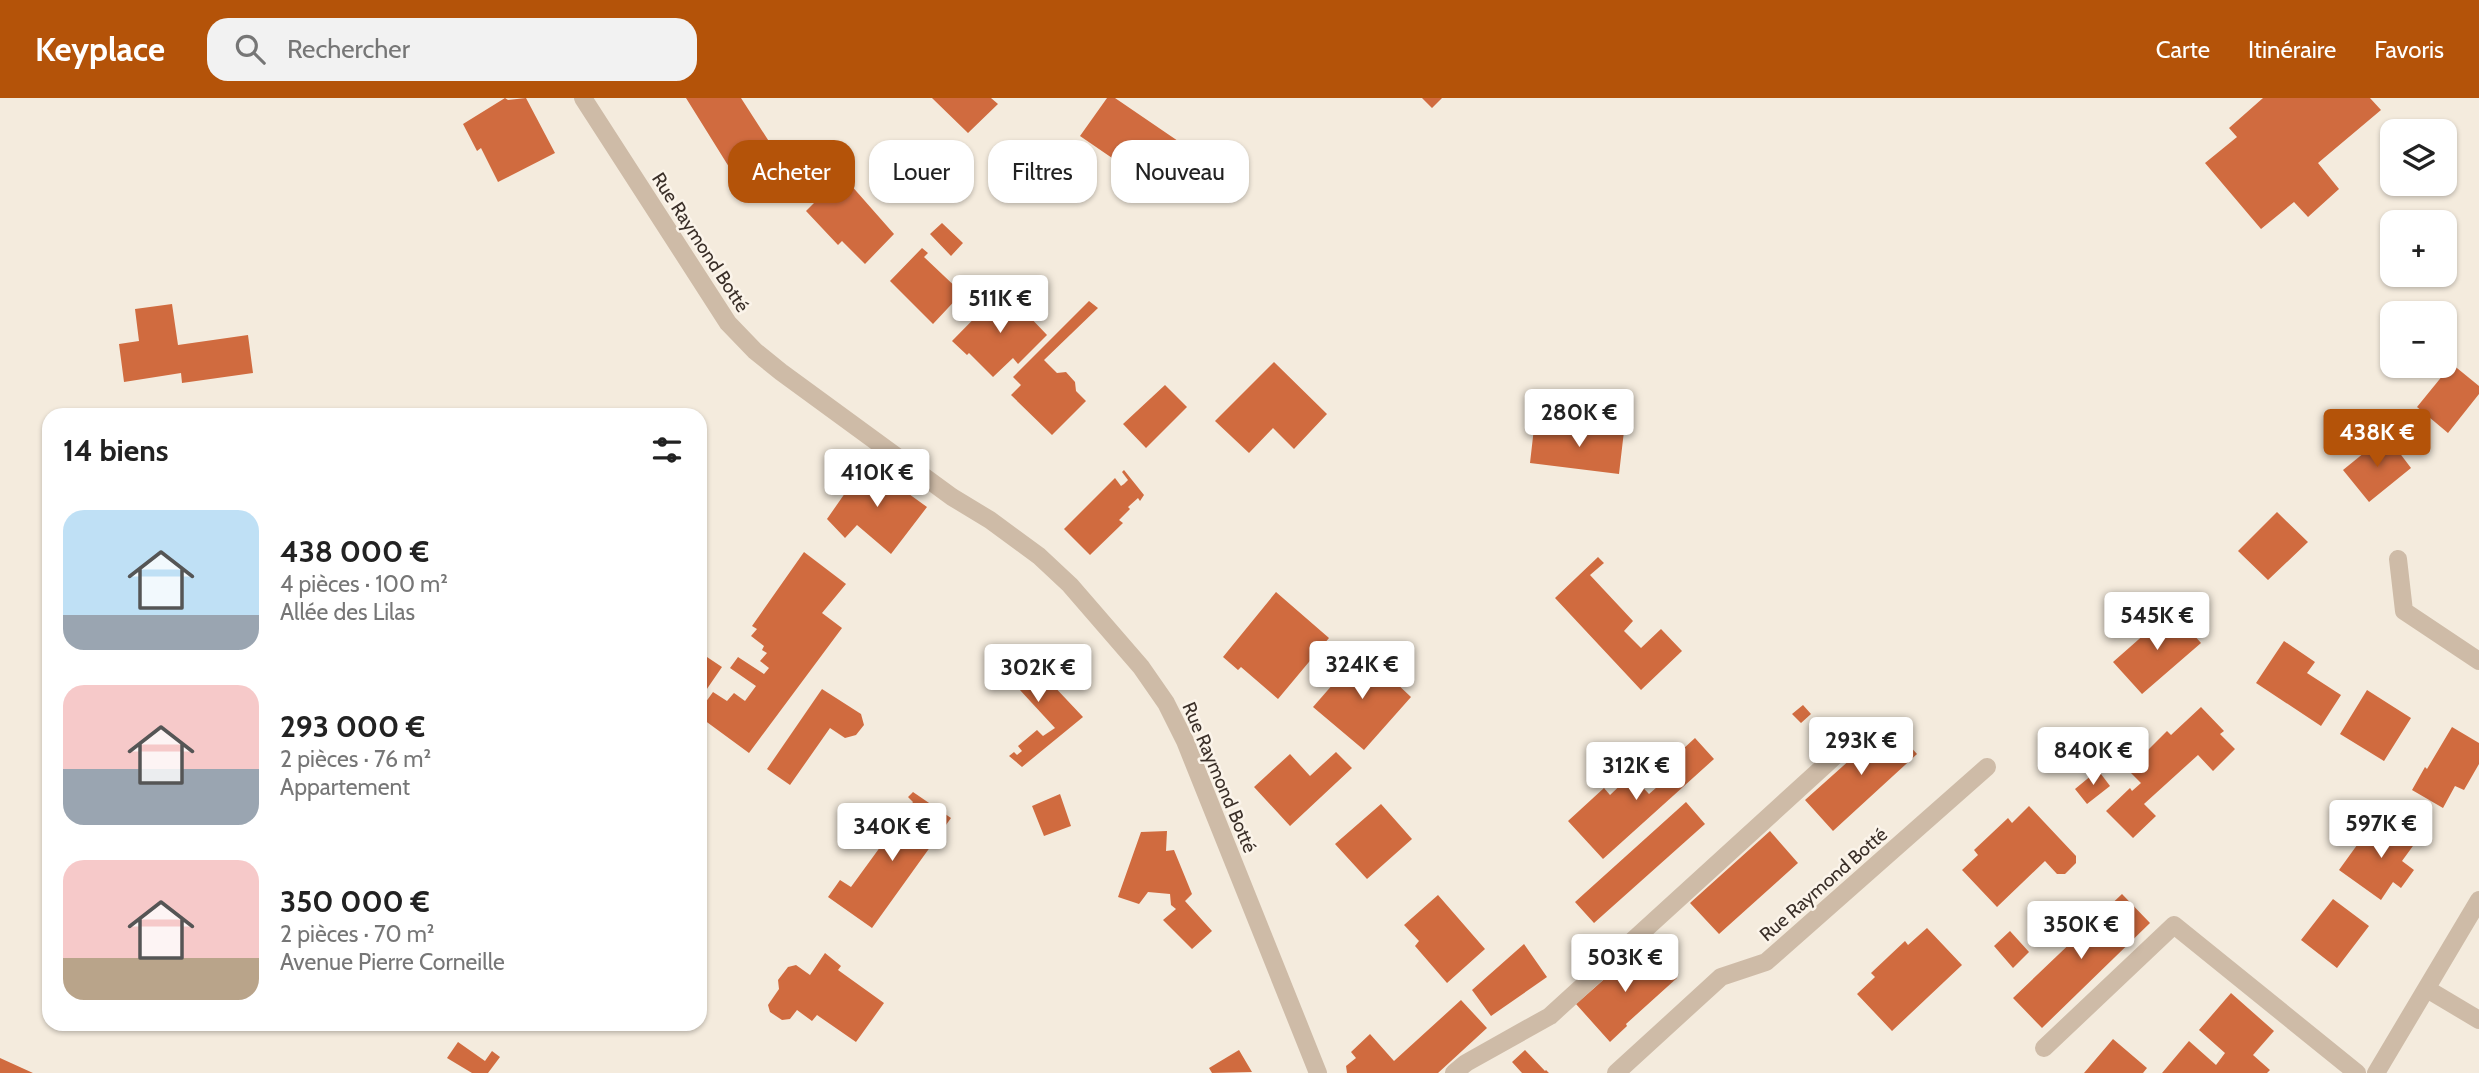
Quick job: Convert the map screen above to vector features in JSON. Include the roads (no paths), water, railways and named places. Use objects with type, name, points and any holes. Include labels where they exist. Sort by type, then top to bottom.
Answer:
[{"type":"street","name":"Rue Raymond Botté","points":[[583,98],[728,323],[755,351],[952,497],[990,520],[1039,556],[1070,585],[1141,667],[1166,703],[1185,741],[1318,1073]]},
{"type":"street","points":[[2398,559],[2404,611],[2479,662]]},
{"type":"street","points":[[1454,1073],[1466,1063],[1550,1016],[1857,736]]},
{"type":"street","name":"Rue Raymond Botté","points":[[1616,1073],[1721,976],[1766,962],[1987,767]]},
{"type":"street","points":[[2376,1073],[2479,900]]},
{"type":"street","points":[[2045,1048],[2174,925],[2357,1073]]},
{"type":"street","points":[[2427,989],[2479,1020]]}]
